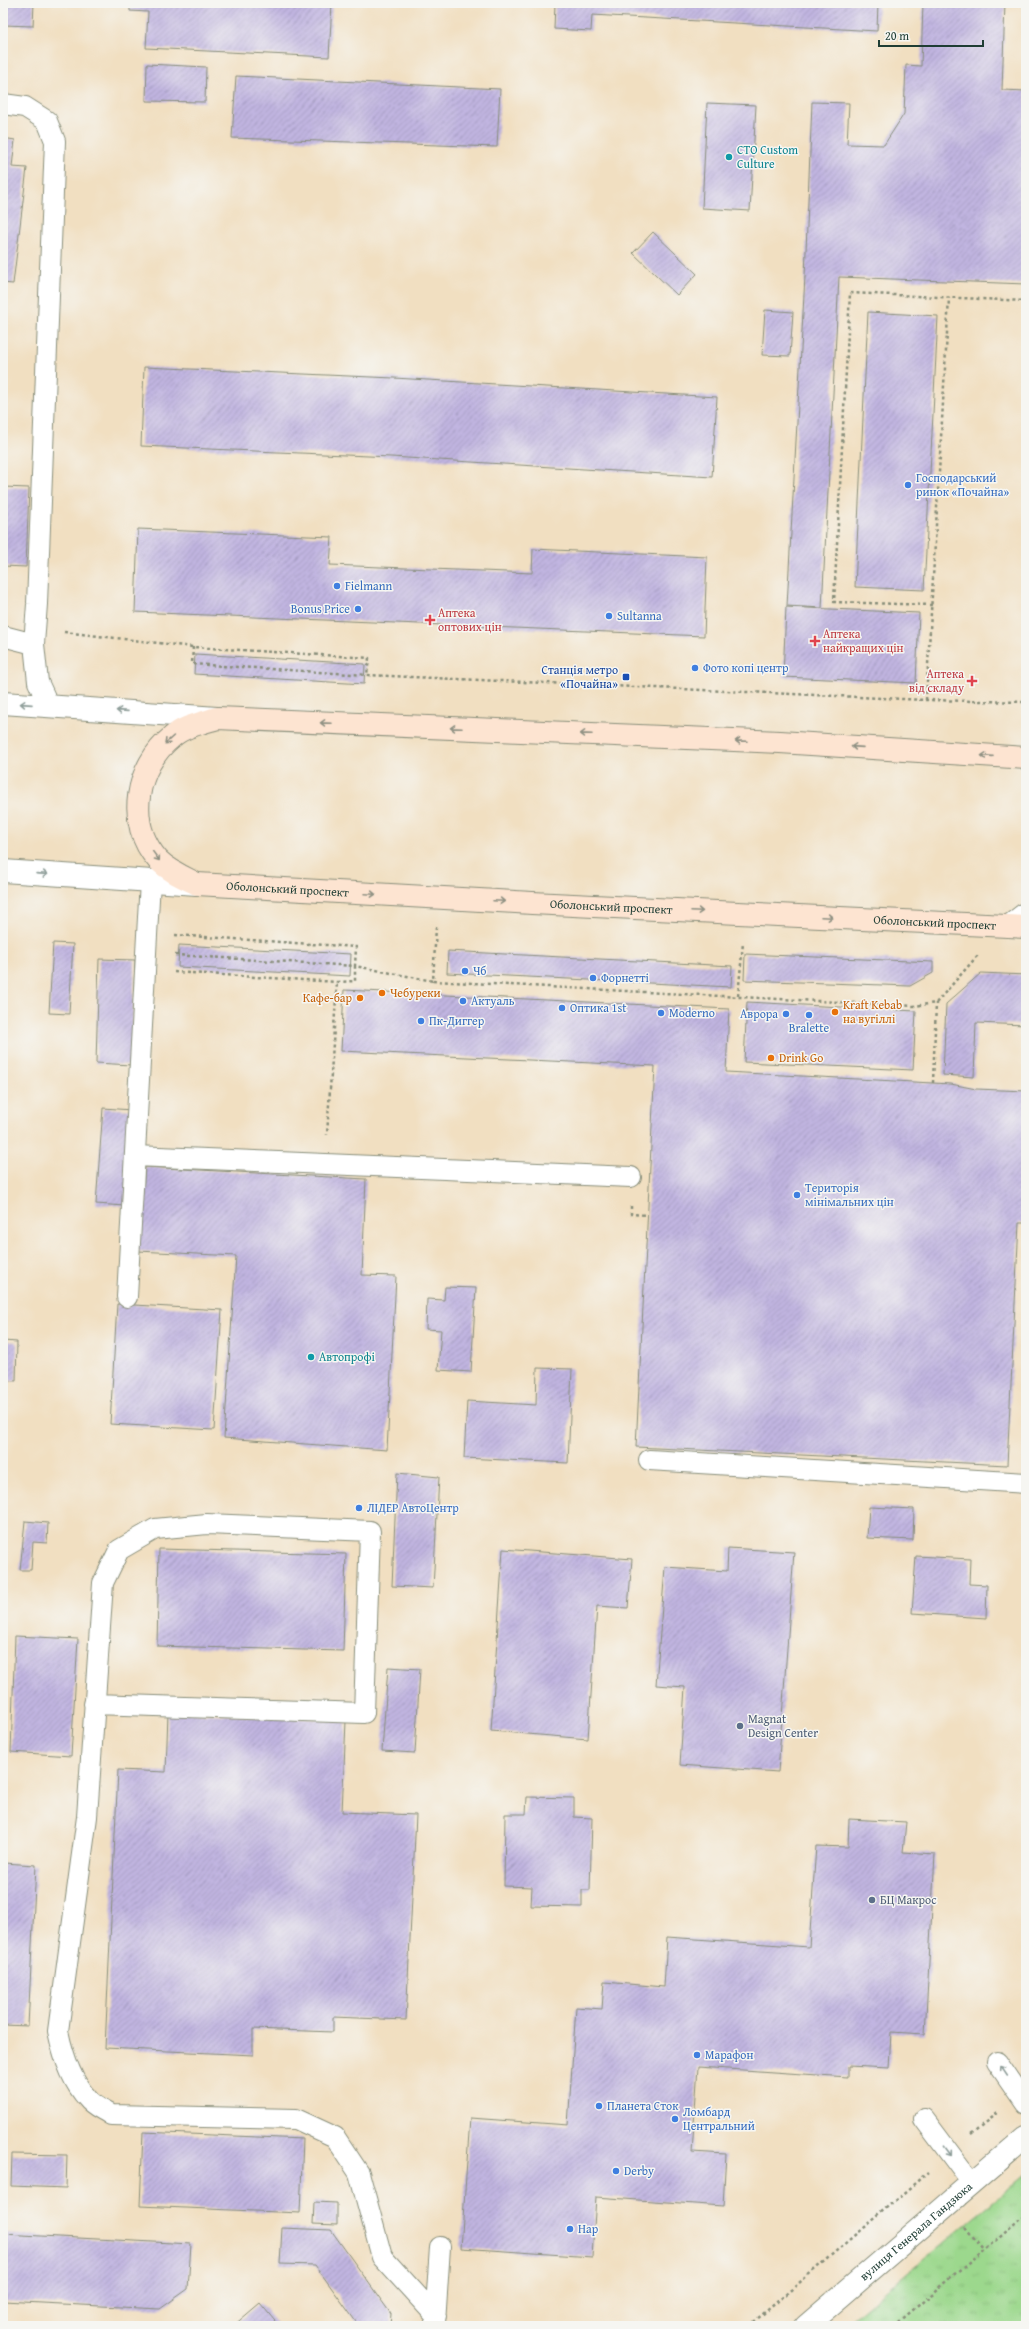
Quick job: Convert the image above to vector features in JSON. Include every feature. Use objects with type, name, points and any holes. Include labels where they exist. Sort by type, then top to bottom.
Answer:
[{"type":"main road","name":"Оболонський проспект","points":[[1017,926],[524,902],[197,884],[176,874],[158,859],[146,840],[139,818],[138,794],[144,772],[156,752],[167,741],[193,725],[217,718],[780,742],[1026,758]]},
{"type":"street","name":"Оболонський проспект","points":[[3,703],[217,718]]},
{"type":"street","name":"Оболонський проспект","points":[[3,871],[197,884]]},
{"type":"street","name":"вулиця Генерала Гандзюка","points":[[806,2326],[1026,2137]]},
{"type":"lane","points":[[3,104],[25,107],[47,121],[55,141],[38,604],[34,644],[38,682],[49,706]]},
{"type":"lane","points":[[3,636],[34,644]]},
{"type":"lane","points":[[127,1297],[150,881]]},
{"type":"lane","points":[[1017,926],[1026,912]]},
{"type":"lane","points":[[135,1156],[631,1177]]},
{"type":"lane","points":[[649,1460],[1026,1483]]},
{"type":"lane","points":[[94,1704],[364,1713],[370,1531],[207,1524],[155,1529],[119,1550],[102,1583],[94,1704],[87,1818],[58,2031],[62,2052],[75,2080],[88,2100],[111,2114],[296,2119],[335,2137],[359,2173],[382,2257],[435,2321]]},
{"type":"lane","points":[[997,2062],[1023,2099]]},
{"type":"lane","points":[[924,2119],[972,2183]]},
{"type":"lane","points":[[435,2321],[440,2247]]},
{"type":"path","points":[[932,605],[834,602],[850,293],[1026,301]]},
{"type":"path","points":[[926,700],[949,298]]},
{"type":"path","points":[[58,631],[193,647],[369,658],[367,675]]},
{"type":"path","points":[[193,647],[192,664],[367,675],[926,700],[1026,702]]},
{"type":"path","points":[[433,981],[436,927]]},
{"type":"path","points":[[148,930],[175,935],[356,948],[355,981],[337,982],[174,973],[174,967]]},
{"type":"path","points":[[738,996],[743,941]]},
{"type":"path","points":[[933,1083],[936,1003],[981,952]]},
{"type":"path","points":[[174,961],[174,955],[355,966],[433,981],[914,1006],[936,1003]]},
{"type":"path","points":[[324,1164],[337,982]]},
{"type":"path","points":[[749,2326],[949,2153],[1023,2099]]},
{"type":"path","points":[[894,2326],[1026,2215]]},
{"type":"green space","points":[[1026,2174],[1026,2326],[844,2326]]},
{"type":"building","points":[[3,3],[34,3],[33,26],[3,25]]},
{"type":"building","points":[[130,3],[332,3],[329,57],[146,48],[148,12],[130,11]]},
{"type":"building","points":[[555,3],[878,3],[877,31],[592,15],[591,31],[554,29]]},
{"type":"building","points":[[923,3],[1005,3],[1002,90],[1026,91],[1026,284],[839,277],[822,608],[787,606],[805,276],[812,102],[849,103],[847,144],[884,145],[904,114],[906,65],[921,66]]},
{"type":"building","points":[[147,64],[206,67],[205,102],[146,101]]},
{"type":"building","points":[[236,76],[500,89],[497,147],[232,138]]},
{"type":"building","name":"СТО Custom Culture","points":[[707,103],[756,105],[750,211],[702,208]]},
{"type":"building","points":[[3,138],[15,140],[12,167],[27,168],[13,284],[3,283]]},
{"type":"building","points":[[653,232],[697,274],[677,295],[633,253]]},
{"type":"building","points":[[765,310],[793,312],[790,356],[762,355]]},
{"type":"building","points":[[868,312],[938,316],[924,590],[855,587]]},
{"type":"building","points":[[144,367],[394,378],[717,397],[712,477],[391,457],[141,446]]},
{"type":"building","points":[[3,487],[29,488],[26,567],[3,566]]},
{"type":"building","points":[[138,529],[332,537],[330,565],[532,573],[533,549],[707,557],[704,636],[135,612]]},
{"type":"building","points":[[786,607],[919,613],[916,683],[783,677]]},
{"type":"building","points":[[195,654],[365,664],[364,684],[194,674]]},
{"type":"building","points":[[53,943],[73,944],[69,1014],[49,1013]]},
{"type":"building","points":[[179,945],[351,954],[350,976],[178,967]]},
{"type":"building","points":[[448,951],[732,966],[731,987],[447,973]]},
{"type":"building","points":[[745,954],[933,962],[933,973],[910,986],[744,980]]},
{"type":"building","points":[[99,959],[135,960],[131,1065],[96,1063]]},
{"type":"building","points":[[981,973],[1026,975],[1026,1025],[976,1023],[974,1077],[943,1075],[946,1004]]},
{"type":"building","points":[[344,990],[729,1009],[726,1072],[951,1084],[976,1089],[1026,1091],[1026,1223],[1019,1223],[1007,1465],[636,1447],[655,1066],[341,1051]]},
{"type":"building","points":[[747,1002],[916,1011],[913,1070],[744,1062]]},
{"type":"building","points":[[103,1108],[132,1110],[125,1206],[96,1204]]},
{"type":"building","name":"Автопрофі","points":[[145,1167],[366,1179],[362,1275],[396,1276],[387,1450],[224,1438],[236,1256],[138,1251]]},
{"type":"building","points":[[445,1287],[476,1288],[471,1372],[438,1370],[441,1330],[426,1329],[427,1299],[444,1300]]},
{"type":"building","points":[[117,1304],[222,1310],[214,1430],[110,1424]]},
{"type":"building","points":[[3,1341],[17,1342],[16,1381],[3,1380]]},
{"type":"building","points":[[537,1368],[572,1369],[568,1463],[464,1458],[467,1401],[536,1405]]},
{"type":"building","points":[[397,1473],[439,1477],[433,1588],[392,1586]]},
{"type":"building","points":[[869,1507],[914,1509],[913,1540],[867,1538]]},
{"type":"building","points":[[25,1521],[48,1523],[47,1543],[33,1542],[31,1570],[20,1570]]},
{"type":"building","points":[[728,1548],[794,1552],[778,1772],[680,1765],[685,1687],[656,1685],[665,1567],[727,1571]]},
{"type":"building","points":[[159,1549],[346,1554],[343,1651],[157,1646]]},
{"type":"building","points":[[503,1549],[632,1559],[628,1608],[597,1606],[588,1739],[491,1731]]},
{"type":"building","points":[[916,1556],[970,1559],[969,1584],[987,1585],[986,1618],[912,1613]]},
{"type":"building","points":[[15,1636],[78,1639],[71,1756],[11,1752]]},
{"type":"building","points":[[388,1667],[420,1669],[415,1753],[382,1751]]},
{"type":"building","points":[[168,1712],[346,1721],[342,1812],[416,1815],[406,2020],[333,2017],[333,2032],[253,2029],[253,2055],[105,2048],[118,1770],[166,1772]]},
{"type":"building","points":[[527,1797],[574,1798],[574,1817],[592,1818],[590,1890],[582,1890],[582,1907],[531,1906],[532,1887],[504,1886],[505,1814],[526,1814]]},
{"type":"building","points":[[849,1819],[906,1822],[903,1852],[935,1854],[925,2034],[891,2032],[889,2068],[848,2066],[848,2077],[698,2067],[692,2152],[726,2154],[723,2206],[596,2197],[592,2257],[461,2248],[470,2118],[568,2125],[576,2007],[602,2009],[604,1982],[664,1987],[667,1937],[809,1947],[816,1846],[848,1847]]},
{"type":"building","points":[[3,1863],[36,1865],[28,2026],[3,2025]]},
{"type":"building","points":[[143,2132],[303,2139],[300,2213],[140,2206]]},
{"type":"building","points":[[12,2154],[67,2155],[66,2188],[11,2186]]},
{"type":"building","points":[[314,2202],[337,2203],[337,2225],[313,2224]]},
{"type":"building","points":[[282,2228],[331,2230],[391,2314],[390,2326],[359,2326],[315,2265],[280,2264]]},
{"type":"building","points":[[3,2234],[191,2244],[188,2289],[160,2309],[3,2301]]},
{"type":"building","points":[[260,2303],[279,2326],[233,2326]]},
{"type":"place","name":"СТО Custom Culture","points":[[729,157]]},
{"type":"place","name":"Господарський ринок «Почайна»","points":[[908,485]]},
{"type":"place","name":"Fielmann","points":[[337,586]]},
{"type":"place","name":"Bonus Price","points":[[358,609]]},
{"type":"place","name":"Sultanna","points":[[609,616]]},
{"type":"place","name":"Аптека оптових цін","points":[[430,620]]},
{"type":"place","name":"Аптека найкращих цін","points":[[815,641]]},
{"type":"place","name":"Фото копі центр","points":[[695,668]]},
{"type":"place","name":"Станція метро «Почайна»","points":[[626,677]]},
{"type":"place","name":"Аптека від складу","points":[[972,681]]},
{"type":"place","name":"Чб","points":[[465,971]]},
{"type":"place","name":"Форнетті","points":[[593,978]]},
{"type":"place","name":"Чебуреки","points":[[382,993]]},
{"type":"place","name":"Кафе-бар","points":[[360,998]]},
{"type":"place","name":"Актуаль","points":[[463,1001]]},
{"type":"place","name":"Оптика 1st","points":[[562,1008]]},
{"type":"place","name":"Kraft Kebab на вугіллі","points":[[835,1012]]},
{"type":"place","name":"Moderno","points":[[661,1013]]},
{"type":"place","name":"Аврора","points":[[786,1014]]},
{"type":"place","name":"Bralette","points":[[809,1015]]},
{"type":"place","name":"Пк-Диггер","points":[[421,1021]]},
{"type":"place","name":"Drink Go","points":[[771,1058]]},
{"type":"place","name":"Територія мінімальних цін","points":[[797,1195]]},
{"type":"place","name":"Автопрофі","points":[[311,1357]]},
{"type":"place","name":"ЛІДЕР АвтоЦентр","points":[[359,1508]]},
{"type":"place","name":"Magnat Design Center","points":[[740,1726]]},
{"type":"place","name":"БЦ Макрос","points":[[872,1900]]},
{"type":"place","name":"Марафон","points":[[697,2055]]},
{"type":"place","name":"Планета Сток","points":[[599,2106]]},
{"type":"place","name":"Ломбард Центральний","points":[[675,2119]]},
{"type":"place","name":"Derby","points":[[616,2171]]},
{"type":"place","name":"Hap","points":[[570,2229]]}]
